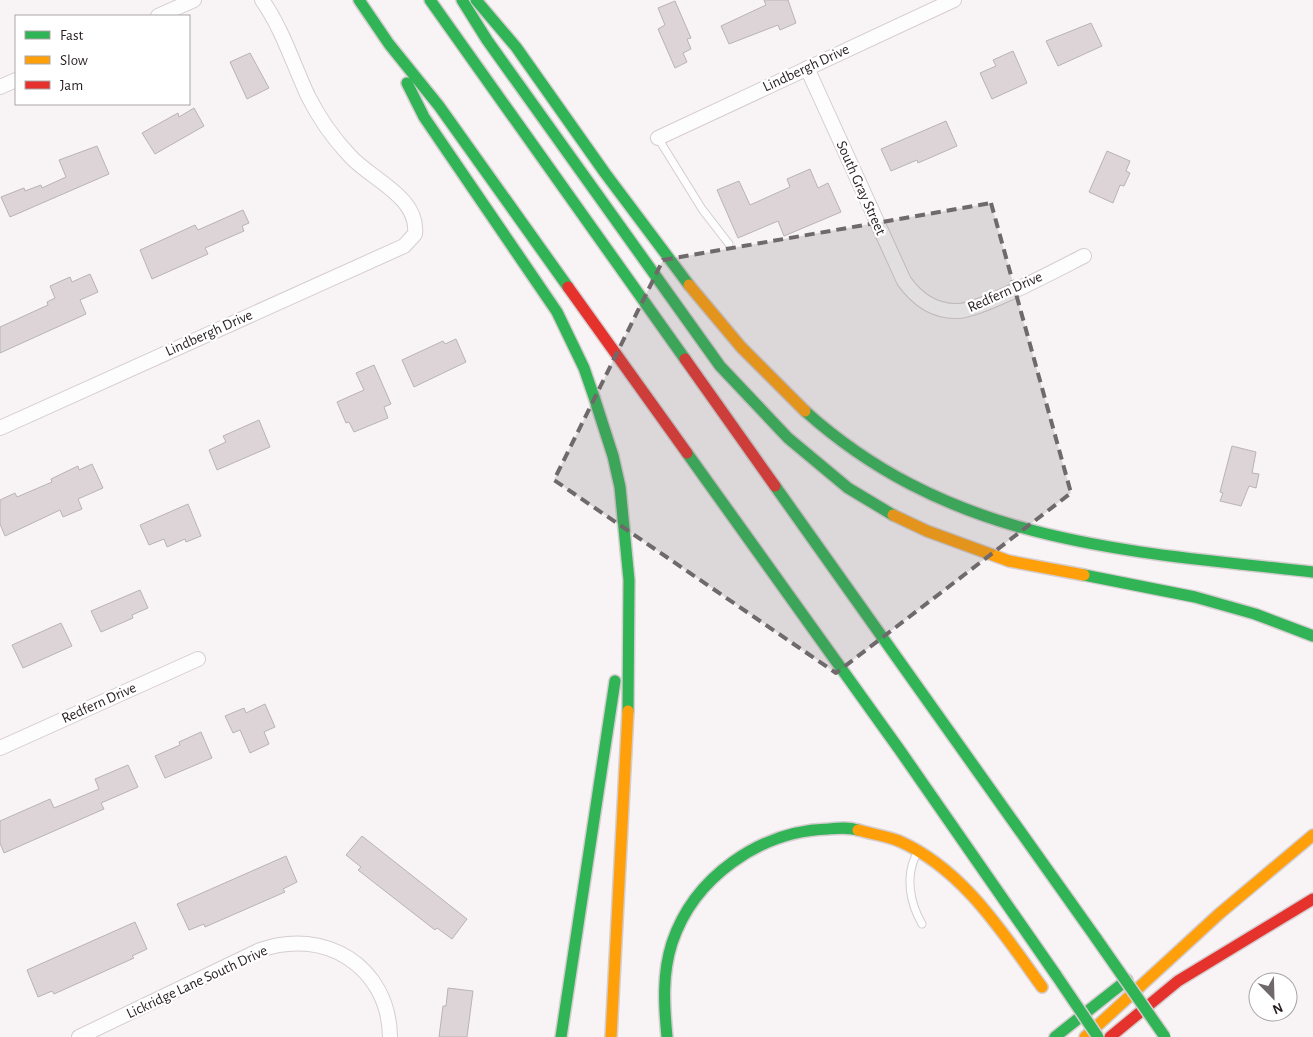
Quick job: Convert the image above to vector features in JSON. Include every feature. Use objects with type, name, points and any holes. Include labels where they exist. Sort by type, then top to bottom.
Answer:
[{"type":"highway","points":[[359,0],[389,44],[450,122],[899,749],[1098,1037]]},
{"type":"highway","points":[[430,0],[1166,1037]]},
{"type":"highway","points":[[462,0],[487,40],[720,366],[788,438],[848,488],[882,510],[927,531],[1009,562],[1195,597],[1254,614],[1313,636]]},
{"type":"highway","points":[[476,0],[503,29],[622,196],[731,335],[787,395],[857,449],[910,482],[949,502],[1039,534],[1112,548],[1313,572]]},
{"type":"highway","points":[[389,44],[424,117],[557,312],[584,368],[604,427],[620,488],[628,580],[628,734],[611,1037]]},
{"type":"highway","points":[[561,1037],[602,775],[628,580]]},
{"type":"highway","points":[[667,1037],[664,989],[671,944],[691,904],[709,881],[731,860],[770,840],[813,829],[842,828],[886,836],[936,862],[965,888],[1049,992],[1085,1018]]},
{"type":"highway","points":[[1085,1037],[1219,914],[1313,835]]},
{"type":"highway","points":[[1110,1037],[1178,981],[1313,899]]},
{"type":"highway","points":[[1055,1037],[1094,1004],[1219,914]]},
{"type":"street","points":[[160,15],[194,0]]},
{"type":"street","name":"Lindbergh Drive","points":[[0,428],[404,246],[415,234],[416,220],[404,201],[356,162],[318,114],[282,33],[262,0]]},
{"type":"street","name":"Lindbergh Drive","points":[[658,138],[954,0]]},
{"type":"street","name":"South Gray Street","points":[[807,68],[904,281],[914,295],[924,302]]},
{"type":"street","points":[[0,87],[15,80]]},
{"type":"street","name":"Redfern Drive","points":[[924,302],[945,310],[960,312],[983,304],[1084,256]]},
{"type":"street","name":"Redfern Drive","points":[[0,748],[198,659]]},
{"type":"street","name":"Lickridge Lane South Drive","points":[[80,1037],[260,950],[288,943],[318,945],[333,950],[354,962],[371,979],[386,1008],[390,1037]]},
{"type":"lane","points":[[658,138],[702,209],[729,244]]},
{"type":"lane","points":[[918,851],[910,870],[911,898],[915,912],[922,924]]},
{"type":"highlighted area","points":[[991,203],[1071,493],[836,673],[554,480],[663,260]]},
{"type":"building","points":[[764,0],[788,0],[796,23],[780,30],[778,25],[729,44],[721,26],[766,5]]},
{"type":"building","points":[[675,1],[691,38],[687,39],[691,49],[683,53],[687,62],[675,68],[658,29],[665,25],[658,8]]},
{"type":"building","points":[[1091,23],[1102,46],[1058,66],[1046,41]]},
{"type":"building","points":[[1013,51],[1027,83],[992,99],[980,73],[996,66],[993,60]]},
{"type":"building","points":[[250,53],[269,88],[247,99],[230,62]]},
{"type":"building","points":[[194,108],[204,126],[155,154],[142,133],[178,113],[179,117]]},
{"type":"building","points":[[946,121],[957,146],[918,163],[917,160],[891,171],[881,149]]},
{"type":"building","points":[[97,146],[109,174],[10,217],[1,197],[24,188],[25,191],[41,185],[42,188],[66,177],[59,160]]},
{"type":"building","points":[[1107,151],[1130,161],[1126,171],[1130,173],[1124,186],[1120,185],[1113,203],[1089,192]]},
{"type":"building","points":[[810,169],[818,188],[828,183],[841,212],[784,236],[778,221],[738,238],[717,190],[739,181],[750,205],[790,187],[787,179]]},
{"type":"building","points":[[243,210],[249,223],[242,226],[244,231],[205,248],[208,254],[152,279],[140,250],[195,225],[198,230]]},
{"type":"building","points":[[90,274],[98,292],[80,300],[86,314],[0,353],[0,327],[48,305],[47,302],[55,298],[50,286],[70,277],[72,282]]},
{"type":"building","points":[[456,339],[466,362],[414,387],[402,360],[443,341],[445,344]]},
{"type":"building","points":[[374,365],[391,404],[384,407],[388,418],[354,432],[349,422],[346,423],[337,402],[364,390],[356,373]]},
{"type":"building","points":[[259,420],[270,447],[217,470],[209,450],[226,442],[223,436]]},
{"type":"building","points":[[1232,446],[1256,452],[1252,473],[1259,474],[1256,488],[1249,486],[1241,506],[1220,501],[1223,493],[1220,492]]},
{"type":"building","points":[[92,464],[103,488],[78,499],[82,509],[63,517],[60,510],[5,536],[0,524],[0,500],[15,493],[17,497],[52,482],[51,479],[78,466],[79,470]]},
{"type":"building","points":[[188,504],[201,536],[186,542],[185,539],[167,547],[164,539],[149,545],[140,525]]},
{"type":"building","points":[[140,590],[148,608],[132,615],[133,618],[101,632],[91,611]]},
{"type":"building","points":[[61,623],[72,646],[23,668],[12,645]]},
{"type":"building","points":[[265,704],[275,727],[264,732],[269,744],[250,753],[240,730],[233,733],[225,716],[244,708],[246,713]]},
{"type":"building","points":[[201,732],[212,758],[165,778],[155,756],[180,745],[179,742]]},
{"type":"building","points":[[128,765],[138,787],[101,803],[104,809],[4,853],[0,843],[0,821],[50,799],[54,808],[99,789],[95,779]]},
{"type":"building","points":[[362,836],[467,919],[452,939],[437,928],[435,930],[358,870],[361,867],[346,855]]},
{"type":"building","points":[[286,856],[297,882],[283,889],[285,892],[205,927],[204,924],[189,930],[177,904]]},
{"type":"building","points":[[135,922],[147,949],[132,956],[134,958],[54,994],[52,991],[38,997],[27,970]]},
{"type":"building","points":[[448,988],[473,991],[467,1037],[439,1037],[443,1006],[446,1006]]},
{"type":"traffic: fast","points":[[359,0],[389,44],[439,106],[568,287]]},
{"type":"traffic: fast","points":[[430,0],[685,359]]},
{"type":"traffic: fast","points":[[462,0],[487,40],[720,366],[788,438],[848,488],[893,515]]},
{"type":"traffic: fast","points":[[476,0],[516,47],[605,173],[689,285]]},
{"type":"traffic: fast","points":[[407,83],[424,117],[557,312],[584,368],[613,456],[620,487],[629,580],[628,711]]},
{"type":"traffic: fast","points":[[805,411],[862,455],[921,489],[981,515],[1044,534],[1109,547],[1176,557],[1313,572]]},
{"type":"traffic: fast","points":[[687,453],[899,749],[1056,975]]},
{"type":"traffic: fast","points":[[775,486],[1096,938]]},
{"type":"traffic: fast","points":[[1084,575],[1195,597],[1255,614],[1313,636]]},
{"type":"traffic: fast","points":[[561,1037],[615,681]]},
{"type":"traffic: fast","points":[[667,1037],[665,978],[672,943],[682,919],[713,878],[733,862],[778,838],[828,829],[847,828],[858,830]]},
{"type":"traffic: fast","points":[[1096,938],[1165,1037]]},
{"type":"traffic: fast","points":[[1056,975],[1098,1037]]},
{"type":"traffic: fast","points":[[1055,1037],[1127,980]]},
{"type":"traffic: slow","points":[[689,285],[741,347],[805,411]]},
{"type":"traffic: slow","points":[[893,515],[927,531],[1009,561],[1084,575]]},
{"type":"traffic: slow","points":[[611,1037],[628,711]]},
{"type":"traffic: slow","points":[[858,830],[899,841],[922,853],[943,868],[980,904],[1042,987]]},
{"type":"traffic: slow","points":[[1085,1037],[1219,914],[1313,835]]},
{"type":"traffic: jam","points":[[568,287],[687,453]]},
{"type":"traffic: jam","points":[[685,359],[775,486]]},
{"type":"traffic: jam","points":[[1110,1037],[1178,981],[1313,899]]}]
